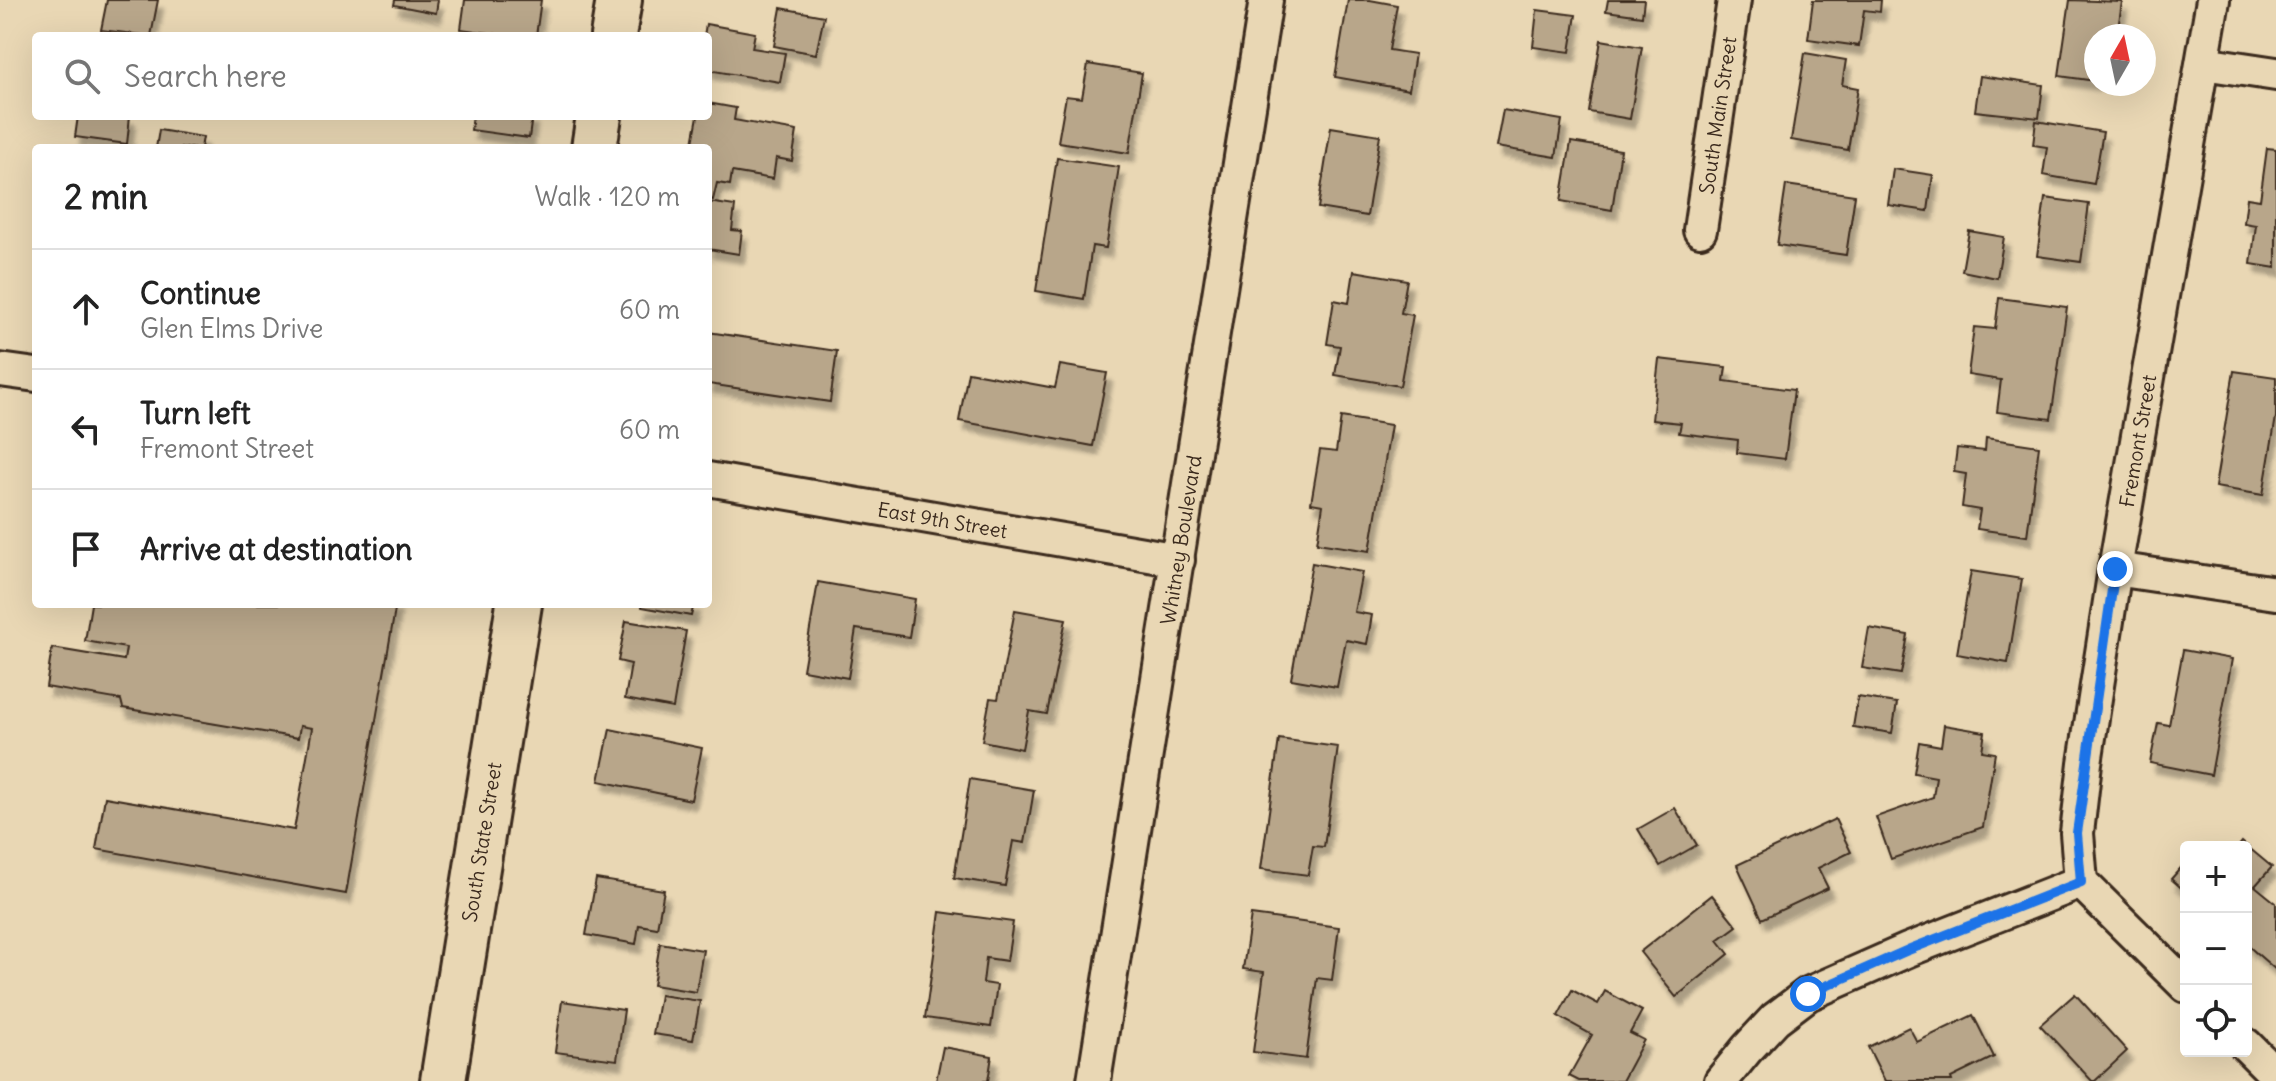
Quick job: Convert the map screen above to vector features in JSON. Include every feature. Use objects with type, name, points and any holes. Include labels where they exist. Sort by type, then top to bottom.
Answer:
[{"type":"main road","points":[[614,32],[619,0]]},
{"type":"main road","points":[[595,144],[598,120]]},
{"type":"main road","name":"South State Street","points":[[443,1081],[518,608]]},
{"type":"street","name":"Whitney Boulevard","points":[[1094,1081],[1266,0]]},
{"type":"street","name":"South Main Street","points":[[1700,230],[1734,0]]},
{"type":"street","name":"Fremont Street","points":[[2081,882],[2077,833],[2115,569],[2213,0]]},
{"type":"street","points":[[2203,63],[2276,74]]},
{"type":"street","points":[[0,370],[32,374]]},
{"type":"street","name":"East 9th Street","points":[[712,480],[1178,560]]},
{"type":"street","points":[[2115,569],[2276,593]]},
{"type":"street","points":[[1721,1081],[1775,1019],[1808,994],[1908,950],[2081,882],[2185,985]]},
{"type":"street","points":[[2252,1051],[2276,1075]]},
{"type":"building","points":[[107,0],[158,0],[152,32],[101,30]]},
{"type":"building","points":[[395,0],[438,0],[436,13],[394,5]]},
{"type":"building","points":[[465,0],[541,0],[537,32],[461,29]]},
{"type":"building","points":[[1348,0],[1397,5],[1389,50],[1415,54],[1409,90],[1335,77]]},
{"type":"building","points":[[1608,0],[1644,0],[1642,16],[1606,11]]},
{"type":"building","points":[[1813,0],[1881,0],[1880,12],[1864,10],[1859,46],[1808,39]]},
{"type":"building","points":[[2070,0],[2122,2],[2119,24],[2084,24],[2084,79],[2059,76]]},
{"type":"building","points":[[781,8],[824,16],[816,54],[774,46]]},
{"type":"building","points":[[1537,10],[1576,15],[1570,52],[1533,47]]},
{"type":"building","points":[[706,24],[755,33],[752,48],[785,53],[780,82],[712,71],[712,32],[705,32]]},
{"type":"building","points":[[1601,40],[1642,47],[1630,119],[1589,112]]},
{"type":"building","points":[[1805,53],[1846,60],[1842,85],[1858,88],[1848,150],[1791,140]]},
{"type":"building","points":[[1088,64],[1142,73],[1129,153],[1058,142],[1066,96],[1082,98]]},
{"type":"building","points":[[1980,76],[2043,85],[2039,118],[1975,111]]},
{"type":"building","points":[[712,104],[736,108],[734,120],[797,131],[792,161],[776,158],[773,179],[732,172],[730,185],[717,183],[713,200],[712,144],[693,144],[697,120],[712,120]]},
{"type":"building","points":[[1503,110],[1562,120],[1556,157],[1496,147]]},
{"type":"building","points":[[77,120],[130,120],[127,144],[75,137]]},
{"type":"building","points":[[472,120],[531,120],[529,138],[471,130]]},
{"type":"building","points":[[2036,121],[2103,132],[2094,184],[2043,175],[2047,147],[2033,145]]},
{"type":"building","points":[[1331,127],[1380,135],[1367,216],[1318,208]]},
{"type":"building","points":[[159,130],[203,137],[202,144],[157,144]]},
{"type":"building","points":[[1571,142],[1621,150],[1612,210],[1561,201]]},
{"type":"building","points":[[2267,148],[2276,149],[2276,268],[2251,264],[2256,225],[2244,223],[2247,198],[2260,200]]},
{"type":"building","points":[[1057,158],[1119,167],[1106,248],[1092,246],[1084,299],[1036,291]]},
{"type":"building","points":[[1893,169],[1933,175],[1928,211],[1888,205]]},
{"type":"building","points":[[1786,185],[1855,195],[1846,255],[1777,245]]},
{"type":"building","points":[[2045,198],[2089,204],[2081,262],[2037,256]]},
{"type":"building","points":[[712,203],[735,206],[732,230],[742,231],[739,254],[712,250]]},
{"type":"building","points":[[1969,231],[2004,237],[1997,278],[1962,271]]},
{"type":"building","points":[[1354,271],[1407,280],[1401,313],[1413,315],[1400,386],[1335,375],[1340,346],[1327,344],[1334,300],[1349,303]]},
{"type":"building","points":[[1999,298],[2067,307],[2051,419],[1997,412],[2001,380],[1968,375],[1974,327],[1995,329]]},
{"type":"building","points":[[712,333],[837,351],[830,402],[712,385]]},
{"type":"building","points":[[1659,359],[1726,367],[1724,381],[1794,390],[1785,459],[1737,453],[1738,440],[1679,433],[1681,423],[1652,420]]},
{"type":"building","points":[[1060,365],[1107,373],[1093,446],[959,421],[968,372],[1055,388]]},
{"type":"building","points":[[2234,371],[2276,377],[2276,417],[2263,495],[2215,487]]},
{"type":"building","points":[[1341,417],[1391,425],[1370,551],[1317,543],[1323,505],[1311,503],[1320,450],[1336,452]]},
{"type":"building","points":[[1986,438],[2039,446],[2027,536],[1977,529],[1980,510],[1962,507],[1966,474],[1954,472],[1957,448],[1985,451]]},
{"type":"building","points":[[1312,563],[1362,572],[1354,612],[1372,615],[1367,644],[1346,640],[1337,687],[1291,679]]},
{"type":"building","points":[[1971,571],[2022,579],[2008,663],[1957,654]]},
{"type":"building","points":[[818,582],[915,599],[909,637],[856,629],[848,678],[803,670]]},
{"type":"building","points":[[90,608],[395,608],[346,894],[96,849],[105,797],[294,830],[312,728],[300,726],[298,738],[123,708],[121,700],[46,687],[52,648],[124,660],[126,648],[85,641]]},
{"type":"building","points":[[647,608],[693,608],[691,616]]},
{"type":"building","points":[[1015,610],[1066,619],[1047,714],[1029,711],[1022,749],[982,741],[990,698],[998,699]]},
{"type":"building","points":[[626,621],[686,631],[673,708],[625,699],[631,664],[618,661]]},
{"type":"building","points":[[1869,628],[1908,635],[1901,674],[1862,668]]},
{"type":"building","points":[[2183,650],[2232,659],[2211,775],[2150,763],[2158,723],[2169,725]]},
{"type":"building","points":[[1858,697],[1897,703],[1892,733],[1853,727]]},
{"type":"building","points":[[1944,725],[1985,732],[1982,751],[1995,753],[1983,827],[1891,859],[1876,817],[1933,797],[1936,777],[1914,773],[1919,742],[1941,746]]},
{"type":"building","points":[[610,729],[702,748],[691,800],[599,781]]},
{"type":"building","points":[[1279,739],[1338,747],[1324,847],[1313,846],[1308,875],[1261,869]]},
{"type":"building","points":[[970,779],[1034,790],[1025,843],[1013,841],[1005,886],[954,878]]},
{"type":"building","points":[[1675,808],[1697,845],[1660,866],[1638,829]]},
{"type":"building","points":[[1835,819],[1851,852],[1818,868],[1828,888],[1762,919],[1737,865]]},
{"type":"building","points":[[2252,850],[2272,867],[2255,886],[2276,903],[2276,970],[2252,949]]},
{"type":"building","points":[[2180,869],[2180,887],[2171,879]]},
{"type":"building","points":[[596,879],[664,890],[657,928],[639,925],[636,944],[586,935]]},
{"type":"building","points":[[1712,895],[1737,926],[1718,940],[1729,954],[1676,997],[1640,952]]},
{"type":"building","points":[[940,912],[1013,922],[1007,961],[986,958],[983,983],[997,985],[991,1027],[925,1018]]},
{"type":"building","points":[[1251,915],[1339,927],[1332,980],[1317,978],[1306,1059],[1253,1052],[1264,972],[1243,969]]},
{"type":"building","points":[[660,943],[703,950],[696,992],[653,985]]},
{"type":"building","points":[[1572,990],[1598,1004],[1605,991],[1642,1011],[1630,1033],[1644,1040],[1622,1081],[1579,1081],[1569,1076],[1592,1035],[1558,1016]]},
{"type":"building","points":[[2075,994],[2127,1051],[2095,1081],[2040,1025]]},
{"type":"building","points":[[660,995],[700,1001],[693,1040],[653,1034]]},
{"type":"building","points":[[562,1001],[624,1010],[617,1060],[555,1052]]},
{"type":"building","points":[[1973,1015],[1994,1057],[1951,1078],[1952,1081],[1885,1081],[1868,1047],[1909,1027],[1917,1042]]},
{"type":"building","points":[[943,1047],[992,1056],[988,1081],[936,1081]]},
{"type":"route","points":[[1808,994],[1908,950],[2081,882],[2077,833],[2115,569]]}]
